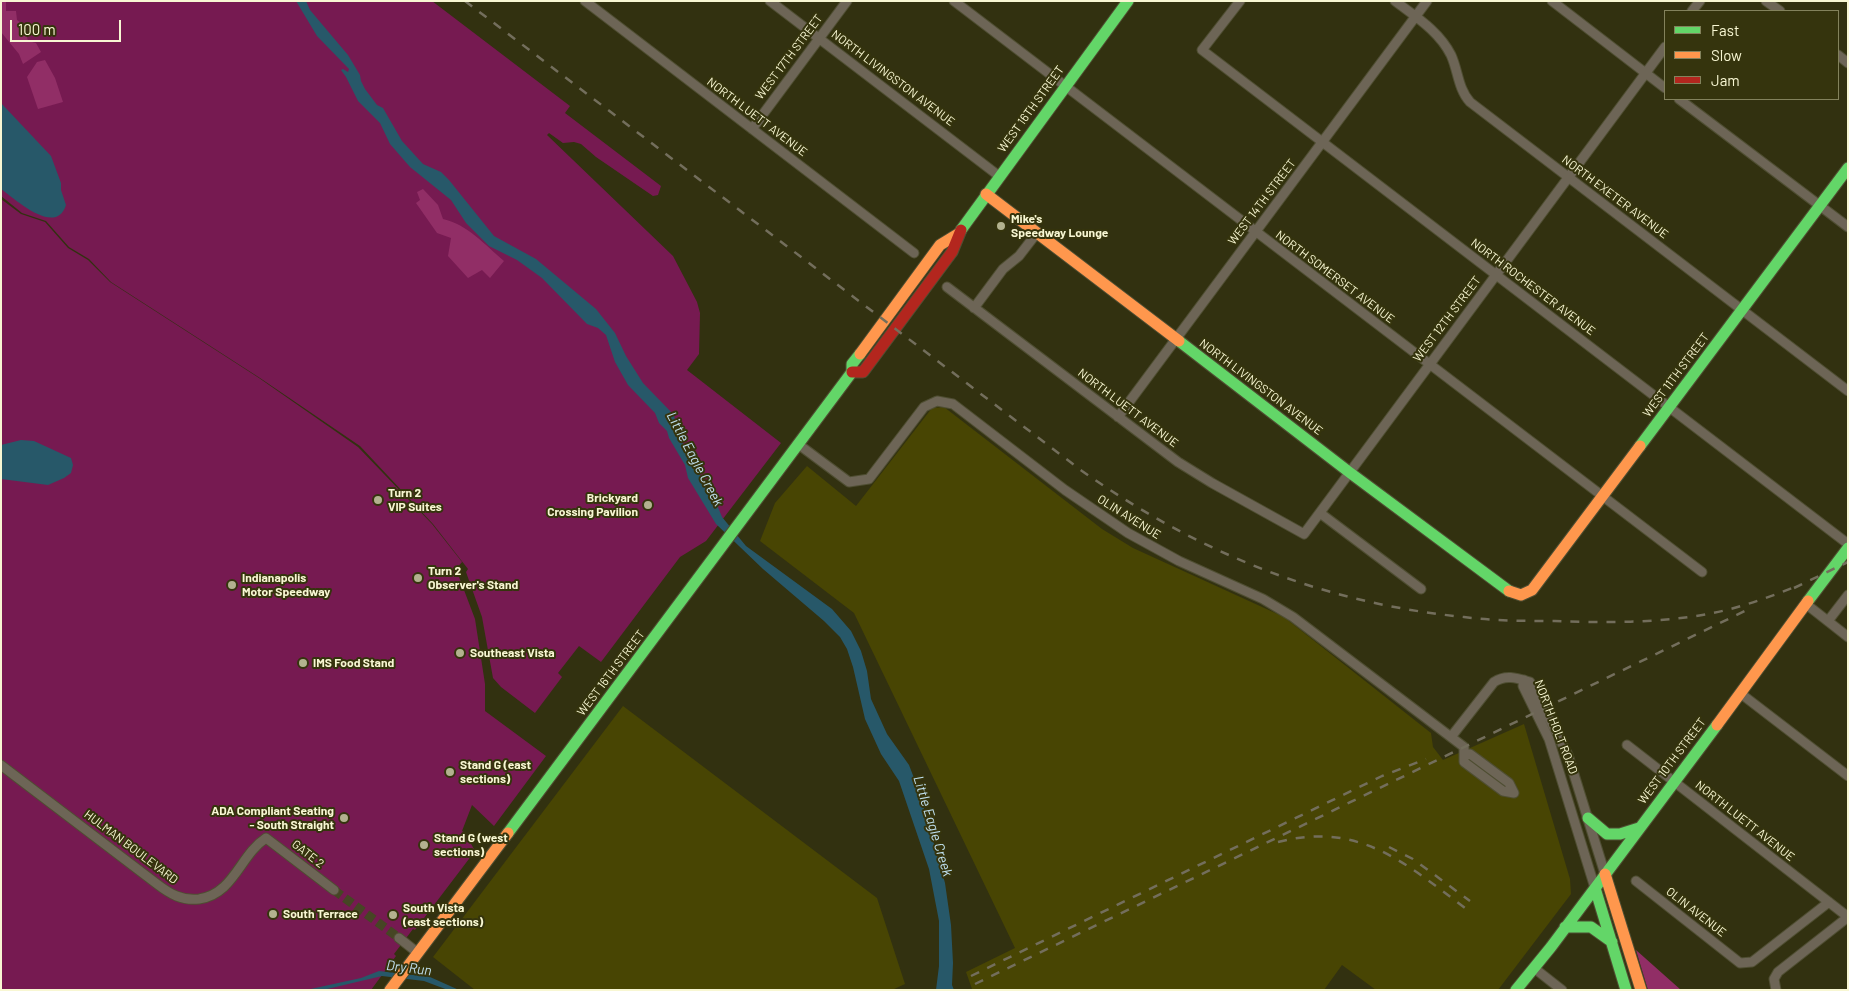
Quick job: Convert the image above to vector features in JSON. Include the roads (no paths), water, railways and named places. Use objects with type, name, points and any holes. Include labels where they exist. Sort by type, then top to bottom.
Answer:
[{"type":"main road","name":"WEST 16TH STREET","points":[[391,989],[744,520],[852,372],[852,364],[940,245],[958,234],[1128,1]]},
{"type":"main road","name":"WEST 11TH STREET","points":[[1523,594],[1532,590],[1603,497],[1848,168]]},
{"type":"main road","name":"NORTH LIVINGSTON AVENUE","points":[[986,194],[1036,234],[1508,591],[1515,594],[1523,594]]},
{"type":"main road","name":"WEST 10TH STREET","points":[[1516,990],[1566,928],[1848,548]]},
{"type":"main road","points":[[1588,818],[1607,834],[1620,834],[1639,828]]},
{"type":"main road","name":"NORTH HOLT ROAD","points":[[1605,874],[1641,990]]},
{"type":"main road","name":"NORTH HOLT ROAD","points":[[1595,888],[1626,990]]},
{"type":"main road","points":[[1566,928],[1590,926],[1599,930],[1612,942]]},
{"type":"street","name":"NORTH LUETT AVENUE","points":[[585,1],[914,253]]},
{"type":"street","name":"NORTH LIVINGSTON AVENUE","points":[[770,1],[999,176]]},
{"type":"street","name":"WEST 17TH STREET","points":[[752,129],[846,1]]},
{"type":"street","name":"NORTH SOMERSET AVENUE","points":[[954,1],[1702,572]]},
{"type":"street","name":"NORTH ROCHESTER AVENUE","points":[[1240,1],[1202,50],[1848,544]]},
{"type":"street","name":"NORTH EXETER AVENUE","points":[[1395,1],[1435,33],[1446,47],[1453,60],[1463,91],[1470,102],[1848,391]]},
{"type":"street","name":"WEST 14TH STREET","points":[[1118,417],[1427,1]]},
{"type":"street","points":[[1552,1],[1664,87]]},
{"type":"street","points":[[1766,1],[1779,10]]},
{"type":"street","name":"WEST 12TH STREET","points":[[1304,534],[1664,48]]},
{"type":"street","points":[[1681,100],[1848,228]]},
{"type":"street","points":[[974,308],[1003,269],[1019,256],[1036,234]]},
{"type":"street","name":"NORTH LUETT AVENUE","points":[[947,287],[1199,476],[1304,534]]},
{"type":"street","name":"OLIN AVENUE","points":[[798,444],[849,482],[870,479],[924,407],[937,401],[948,402],[1079,500],[1128,533],[1194,569],[1263,599],[1284,611],[1464,747],[1464,762],[1503,791],[1514,793],[1509,783],[1504,779],[1470,754],[1465,755]]},
{"type":"street","points":[[1320,513],[1421,589]]},
{"type":"street","points":[[1828,621],[1848,595]]},
{"type":"street","points":[[1806,604],[1848,637]]},
{"type":"street","points":[[1451,737],[1494,682],[1506,677],[1524,680]]},
{"type":"street","name":"NORTH HOLT ROAD","points":[[1595,888],[1551,746],[1524,686],[1524,680],[1530,682],[1568,755],[1605,874]]},
{"type":"street","points":[[1740,693],[1848,776]]},
{"type":"street","name":"NORTH LUETT AVENUE","points":[[1627,745],[1848,917]]},
{"type":"street","name":"HULMAN BOULEVARD","points":[[1,765],[166,891],[184,899],[205,898],[220,892],[259,842],[266,838]]},
{"type":"street","name":"GATE 2","points":[[266,838],[334,890]]},
{"type":"street","name":"OLIN AVENUE","points":[[1636,881],[1740,963],[1752,962],[1828,902]]},
{"type":"street","points":[[1776,990],[1774,979],[1778,972],[1848,917]]},
{"type":"street","points":[[399,938],[418,953]]},
{"type":"street","points":[[1534,968],[1562,990]]},
{"type":"water","points":[[296,1],[306,1],[310,10],[348,55],[360,75],[365,89],[377,105],[383,108],[402,141],[423,164],[441,172],[449,180],[494,236],[536,259],[596,309],[615,333],[626,356],[643,383],[674,415],[678,434],[698,472],[713,495],[722,517],[746,546],[832,609],[851,631],[861,651],[867,671],[871,699],[887,734],[909,765],[919,791],[945,883],[951,925],[952,985],[954,990],[936,990],[939,966],[939,921],[929,869],[899,781],[881,754],[865,719],[853,667],[847,649],[840,637],[763,569],[716,524],[688,478],[685,465],[669,438],[667,431],[659,423],[655,413],[628,385],[615,362],[606,335],[598,328],[587,324],[542,278],[517,260],[489,246],[466,223],[451,200],[410,167],[390,144],[380,123],[358,101],[341,70],[343,69],[348,72],[349,69],[317,36]]},
{"type":"water","points":[[1,103],[51,156],[61,183],[61,190],[66,205],[61,214],[54,217],[45,217],[35,213],[1,189]]},
{"type":"water","points":[[21,440],[34,441],[71,458],[73,465],[71,473],[48,485],[1,479],[1,445]]},
{"type":"water","name":"Dry Run","points":[[379,971],[430,977],[459,990],[448,990],[424,981],[382,976],[323,990],[306,990],[361,978]]},
{"type":"tunnel","points":[[334,890],[399,938]]},
{"type":"railway","points":[[465,1],[1082,471],[1126,500],[1217,550],[1264,570],[1361,600],[1412,610],[1498,620],[1614,622],[1674,619],[1735,608],[1800,585]]},
{"type":"railway","points":[[1794,588],[1848,562]]},
{"type":"railway","points":[[975,984],[1751,608]]},
{"type":"railway","points":[[971,976],[1382,776],[1426,759]]},
{"type":"railway","points":[[1278,842],[1307,837],[1333,837],[1357,842],[1379,850],[1401,862],[1465,908]]},
{"type":"railway","points":[[1389,847],[1413,859],[1470,901]]},
{"type":"place","name":"Mike's Speedway Lounge","points":[[1001,226]]},
{"type":"place","name":"Turn 2 VIP Suites","points":[[378,500]]},
{"type":"place","name":"Brickyard Crossing Pavilion","points":[[648,505]]},
{"type":"place","name":"Turn 2 Observer's Stand","points":[[418,578]]},
{"type":"place","name":"Indianapolis Motor Speedway","points":[[232,585]]},
{"type":"place","name":"Southeast Vista","points":[[460,653]]},
{"type":"place","name":"IMS Food Stand","points":[[303,663]]},
{"type":"place","name":"Stand G (east sections)","points":[[450,772]]},
{"type":"place","name":"ADA Compliant Seating - South Straight","points":[[344,818]]},
{"type":"place","name":"Stand G (west sections)","points":[[424,845]]},
{"type":"place","name":"South Terrace","points":[[273,914]]},
{"type":"place","name":"South Vista (east sections)","points":[[393,915]]},
{"type":"water label","name":"Little Eagle Creek","points":[[695,459]]},
{"type":"water label","name":"Little Eagle Creek","points":[[933,826]]}]
